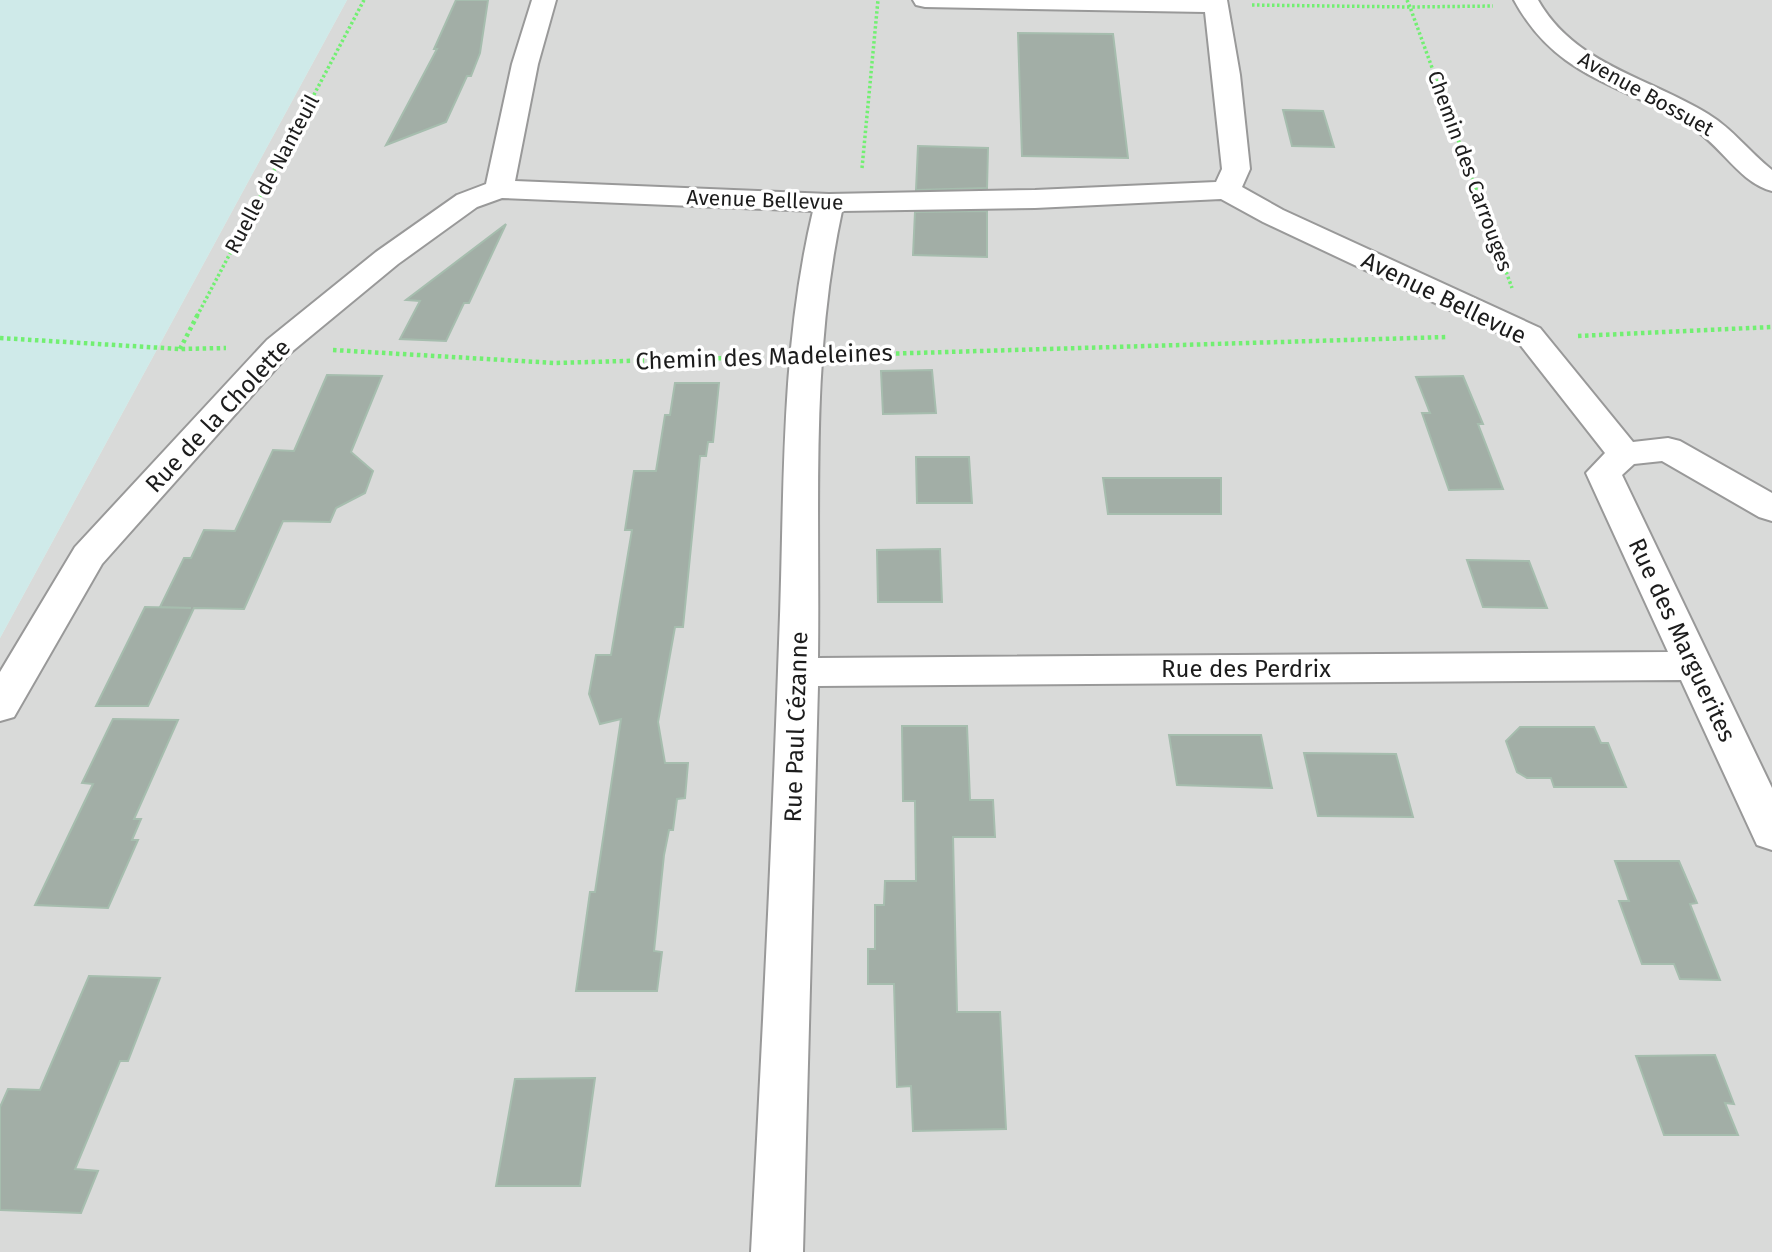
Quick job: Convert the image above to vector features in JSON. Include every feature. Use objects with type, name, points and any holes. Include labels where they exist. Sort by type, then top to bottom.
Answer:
[{"type":"street","points":[[499,189],[525,64],[544,0]]},
{"type":"street","points":[[925,0],[1216,2],[1236,169],[1226,190]]},
{"type":"street","name":"Avenue Bossuet","points":[[1527,3],[1565,49],[1600,72],[1666,101],[1720,135],[1772,182]]},
{"type":"street","name":"Avenue Bellevue","points":[[499,189],[844,203],[1226,190],[1273,216],[1529,335],[1624,454]]},
{"type":"street","name":"Rue de la Cholette","points":[[0,706],[88,556],[278,347],[467,201],[499,189]]},
{"type":"street","name":"Rue Paul Cézanne","points":[[777,1252],[798,672],[803,356],[822,231],[844,203]]},
{"type":"street","points":[[1624,454],[1668,449],[1772,509]]},
{"type":"street","name":"Rue des Marguerites","points":[[1624,454],[1604,473],[1772,833]]},
{"type":"street","name":"Rue des Perdrix","points":[[798,672],[1694,666]]},
{"type":"path","name":"Ruelle de Nanteuil","points":[[180,349],[364,0]]},
{"type":"path","points":[[844,203],[878,0]]},
{"type":"path","name":"Chemin des Carrouges","points":[[1407,0],[1529,335]]},
{"type":"path","points":[[1216,2],[1410,7],[1527,3]]},
{"type":"path","points":[[1529,335],[1591,336],[1772,327]]},
{"type":"path","name":"Chemin des Madeleines","points":[[0,338],[180,349],[278,347],[555,363],[1459,337]]},
{"type":"shaded area","points":[[0,0],[347,0],[0,638]]},
{"type":"shaded area","points":[[347,0],[1772,0],[1772,1252],[0,1252],[0,638]]},
{"type":"building","points":[[456,0],[488,0],[480,53],[471,76],[467,76],[446,122],[386,145],[437,49],[434,49]]},
{"type":"building","points":[[1018,33],[1113,34],[1128,158],[1022,156]]},
{"type":"building","points":[[1283,110],[1323,111],[1334,147],[1292,146]]},
{"type":"building","points":[[918,146],[988,148],[987,188],[916,190]]},
{"type":"building","points":[[987,211],[987,257],[913,255],[915,212]]},
{"type":"building","points":[[506,224],[469,303],[464,303],[446,341],[400,339],[420,301],[406,300]]},
{"type":"building","points":[[932,370],[936,413],[883,414],[881,371]]},
{"type":"building","points":[[327,375],[382,376],[351,452],[373,471],[365,493],[336,508],[330,522],[283,521],[244,609],[194,608],[148,706],[96,706],[145,607],[191,608],[160,607],[184,558],[191,558],[204,530],[235,531],[273,450],[294,451]]},
{"type":"building","points":[[1463,376],[1483,424],[1478,424],[1503,489],[1449,490],[1422,413],[1430,413],[1416,377]]},
{"type":"building","points":[[675,383],[719,383],[713,442],[708,442],[706,456],[700,456],[683,627],[675,627],[658,722],[665,763],[688,763],[685,798],[677,799],[673,830],[669,830],[664,855],[654,951],[662,952],[657,991],[576,991],[590,892],[595,892],[621,719],[600,724],[589,694],[596,655],[611,655],[632,530],[625,530],[634,471],[656,471],[665,415],[670,415]]},
{"type":"building","points":[[916,457],[969,457],[972,503],[917,503]]},
{"type":"building","points":[[1103,478],[1221,478],[1221,514],[1108,514]]},
{"type":"building","points":[[940,549],[942,602],[878,602],[877,550]]},
{"type":"building","points":[[1467,560],[1529,561],[1547,608],[1483,607]]},
{"type":"building","points":[[113,719],[178,720],[134,819],[141,819],[132,840],[138,840],[108,908],[35,905],[93,784],[82,783]]},
{"type":"building","points":[[902,726],[967,726],[970,800],[993,800],[995,837],[953,837],[957,1012],[1000,1012],[1006,1129],[913,1131],[911,1086],[897,1087],[894,984],[868,984],[868,949],[875,949],[875,905],[884,905],[885,881],[916,881],[915,801],[903,801]]},
{"type":"building","points":[[1520,727],[1594,727],[1601,743],[1608,743],[1626,787],[1554,787],[1551,778],[1527,778],[1517,772],[1506,741]]},
{"type":"building","points":[[1169,735],[1261,735],[1272,788],[1177,785]]},
{"type":"building","points":[[1304,753],[1396,754],[1413,817],[1318,816]]},
{"type":"building","points":[[1615,861],[1679,861],[1697,903],[1690,904],[1720,980],[1680,979],[1674,964],[1642,964],[1619,901],[1629,901]]},
{"type":"building","points":[[89,976],[160,978],[128,1061],[120,1061],[75,1169],[98,1171],[81,1213],[0,1210],[0,1107],[8,1089],[40,1090]]},
{"type":"building","points":[[1715,1055],[1734,1104],[1725,1103],[1738,1135],[1664,1135],[1636,1056]]},
{"type":"building","points":[[595,1078],[580,1186],[496,1186],[515,1079]]}]
